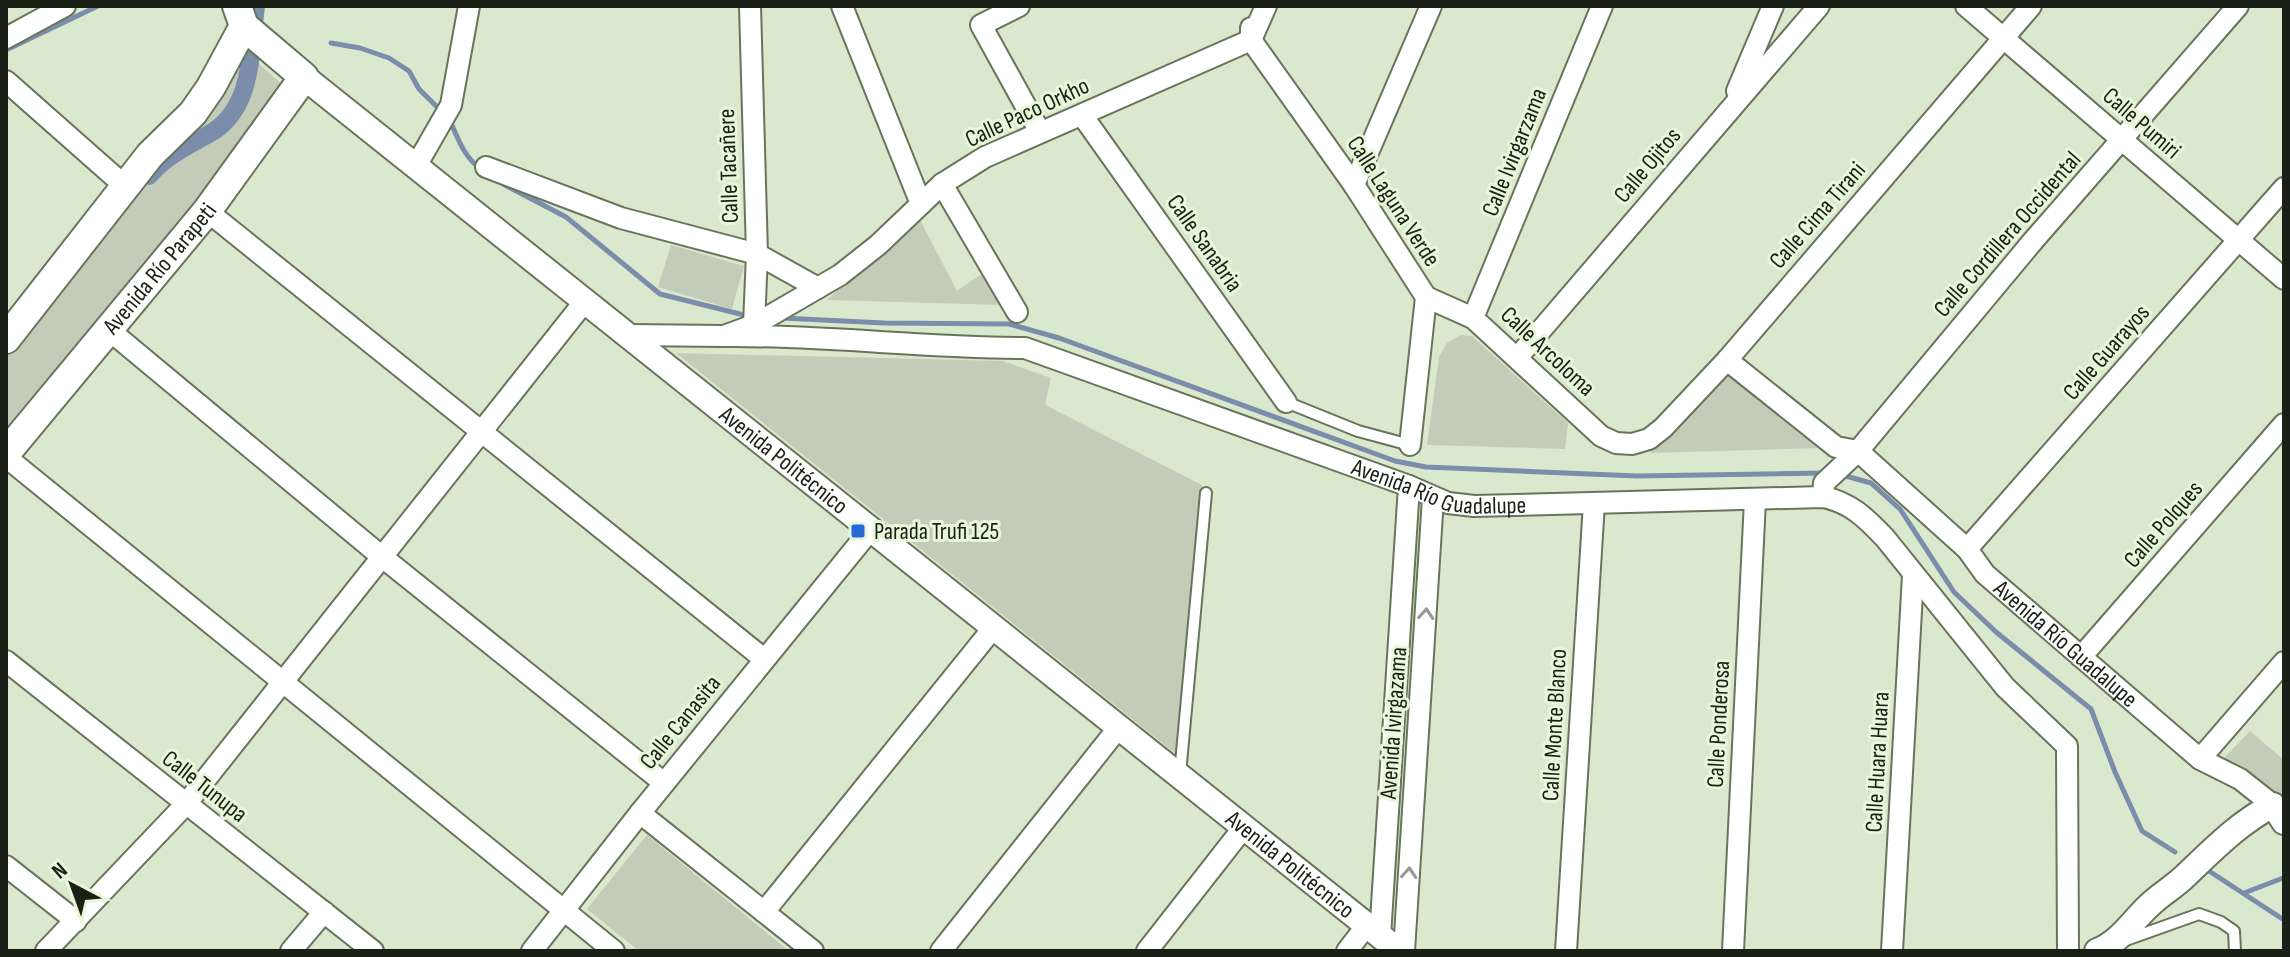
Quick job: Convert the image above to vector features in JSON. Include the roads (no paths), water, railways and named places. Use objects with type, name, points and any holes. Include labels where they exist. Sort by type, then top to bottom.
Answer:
[{"type":"main road","name":"Avenida Politécnico","points":[[241,16],[304,77]]},
{"type":"main road","points":[[9,328],[150,155],[193,113],[211,87],[241,16]]},
{"type":"main road","name":"Avenida Río Parapeti","points":[[6,455],[207,211],[304,77]]},
{"type":"street","points":[[416,166],[451,105],[469,6]]},
{"type":"street","name":"Calle Tacañere","points":[[750,6],[757,254],[754,325]]},
{"type":"street","points":[[842,6],[921,204]]},
{"type":"street","points":[[1019,6],[981,25],[1040,132]]},
{"type":"street","points":[[1251,6],[1251,40]]},
{"type":"street","points":[[1251,40],[1266,6]]},
{"type":"street","points":[[1354,185],[1431,6]]},
{"type":"street","name":"Calle Ivirgarzama","points":[[1473,318],[1602,6]]},
{"type":"street","points":[[1731,106],[1773,6]]},
{"type":"street","name":"Calle Ojitos","points":[[1517,358],[1819,6]]},
{"type":"street","name":"Calle Pumiri","points":[[1966,6],[2284,279]]},
{"type":"street","name":"Calle Cima Tirani","points":[[1632,444],[1649,439],[1663,428],[1727,360],[2031,6]]},
{"type":"street","name":"Calle Cordillera Occidental","points":[[1823,490],[2033,241],[2238,6]]},
{"type":"street","points":[[6,38],[57,8]]},
{"type":"street","name":"Calle Paco Orkho","points":[[724,336],[754,325],[840,275],[878,245],[942,184],[985,157],[1251,40]]},
{"type":"street","name":"Calle Laguna Verde","points":[[1251,40],[1354,185],[1426,297],[1410,445]]},
{"type":"street","name":"Avenida Politécnico","points":[[304,77],[1388,941]]},
{"type":"street","points":[[6,81],[126,187]]},
{"type":"street","name":"Calle Sanabria","points":[[1082,115],[1286,402]]},
{"type":"street","points":[[486,167],[621,218],[757,254],[818,288]]},
{"type":"street","points":[[942,184],[1017,312]]},
{"type":"street","name":"Calle Guarayos","points":[[1967,549],[2284,188]]},
{"type":"street","points":[[207,211],[764,659]]},
{"type":"street","name":"Calle Arcoloma","points":[[1426,297],[1473,318],[1601,436],[1616,443],[1632,444]]},
{"type":"street","points":[[46,951],[186,804],[585,301]]},
{"type":"street","points":[[109,330],[381,556],[664,783]]},
{"type":"street","name":"Avenida Río Guadalupe","points":[[628,335],[788,335],[981,348],[1025,348],[1409,486],[1448,503],[1474,506],[1755,500],[1823,490],[1867,519],[2005,687],[2067,746],[2068,951]]},
{"type":"street","points":[[1727,360],[1836,447],[1858,451]]},
{"type":"street","name":"Calle Polques","points":[[2081,657],[2284,424]]},
{"type":"street","name":"Avenida Río Guadalupe","points":[[1858,451],[1967,549],[1985,574],[2081,657],[2200,759],[2240,779],[2279,814]]},
{"type":"street","points":[[6,455],[614,951]]},
{"type":"street","name":"Avenida Ivirgazama","points":[[1388,941],[1409,486]]},
{"type":"street","name":"Avenida Ivirgazama","points":[[1388,941],[1433,498]]},
{"type":"street","name":"Calle Ponderosa","points":[[1733,951],[1755,500]]},
{"type":"street","name":"Calle Monte Blanco","points":[[1566,951],[1594,503]]},
{"type":"street","name":"Calle Canasita","points":[[532,951],[871,529]]},
{"type":"street","name":"Calle Huara Huara","points":[[1892,951],[1913,575]]},
{"type":"street","points":[[764,912],[994,627]]},
{"type":"street","name":"Calle Tunupa","points":[[6,661],[373,951]]},
{"type":"street","points":[[2200,759],[2284,662]]},
{"type":"street","points":[[941,951],[1119,727]]},
{"type":"street","points":[[640,813],[813,951]]},
{"type":"street","points":[[2103,949],[2228,834],[2251,817],[2279,814]]},
{"type":"street","points":[[1147,951],[1244,827]]},
{"type":"street","points":[[6,866],[76,921]]},
{"type":"street","points":[[291,951],[324,912]]},
{"type":"street","points":[[1347,951],[1388,941]]},
{"type":"lane","name":"Avenida Río Guadalupe","points":[[1286,402],[1358,431],[1410,445]]},
{"type":"lane","points":[[1180,776],[1206,493]]},
{"type":"lane","points":[[2103,949],[2199,914],[2221,922],[2234,931],[2235,951]]},
{"type":"waterway","points":[[6,50],[98,6]]},
{"type":"waterway","points":[[149,176],[169,157],[224,123],[234,110],[247,78],[256,6]]},
{"type":"waterway","points":[[331,43],[360,48],[389,58],[409,71],[419,89],[440,110]]},
{"type":"waterway","points":[[451,123],[467,154],[481,169]]},
{"type":"waterway","points":[[503,184],[566,217],[660,294],[744,315]]},
{"type":"waterway","points":[[782,318],[1009,324],[1059,338],[1395,461],[1426,467],[1637,476],[1824,473]]},
{"type":"waterway","points":[[1842,475],[1871,483],[1900,509],[1954,592],[1996,632],[2091,709],[2142,831],[2175,852]]},
{"type":"waterway","points":[[2209,871],[2284,920]]},
{"type":"waterway","points":[[2244,893],[2283,878]]},
{"type":"place","name":"Parada Trufi 125","points":[[858,531]]}]
